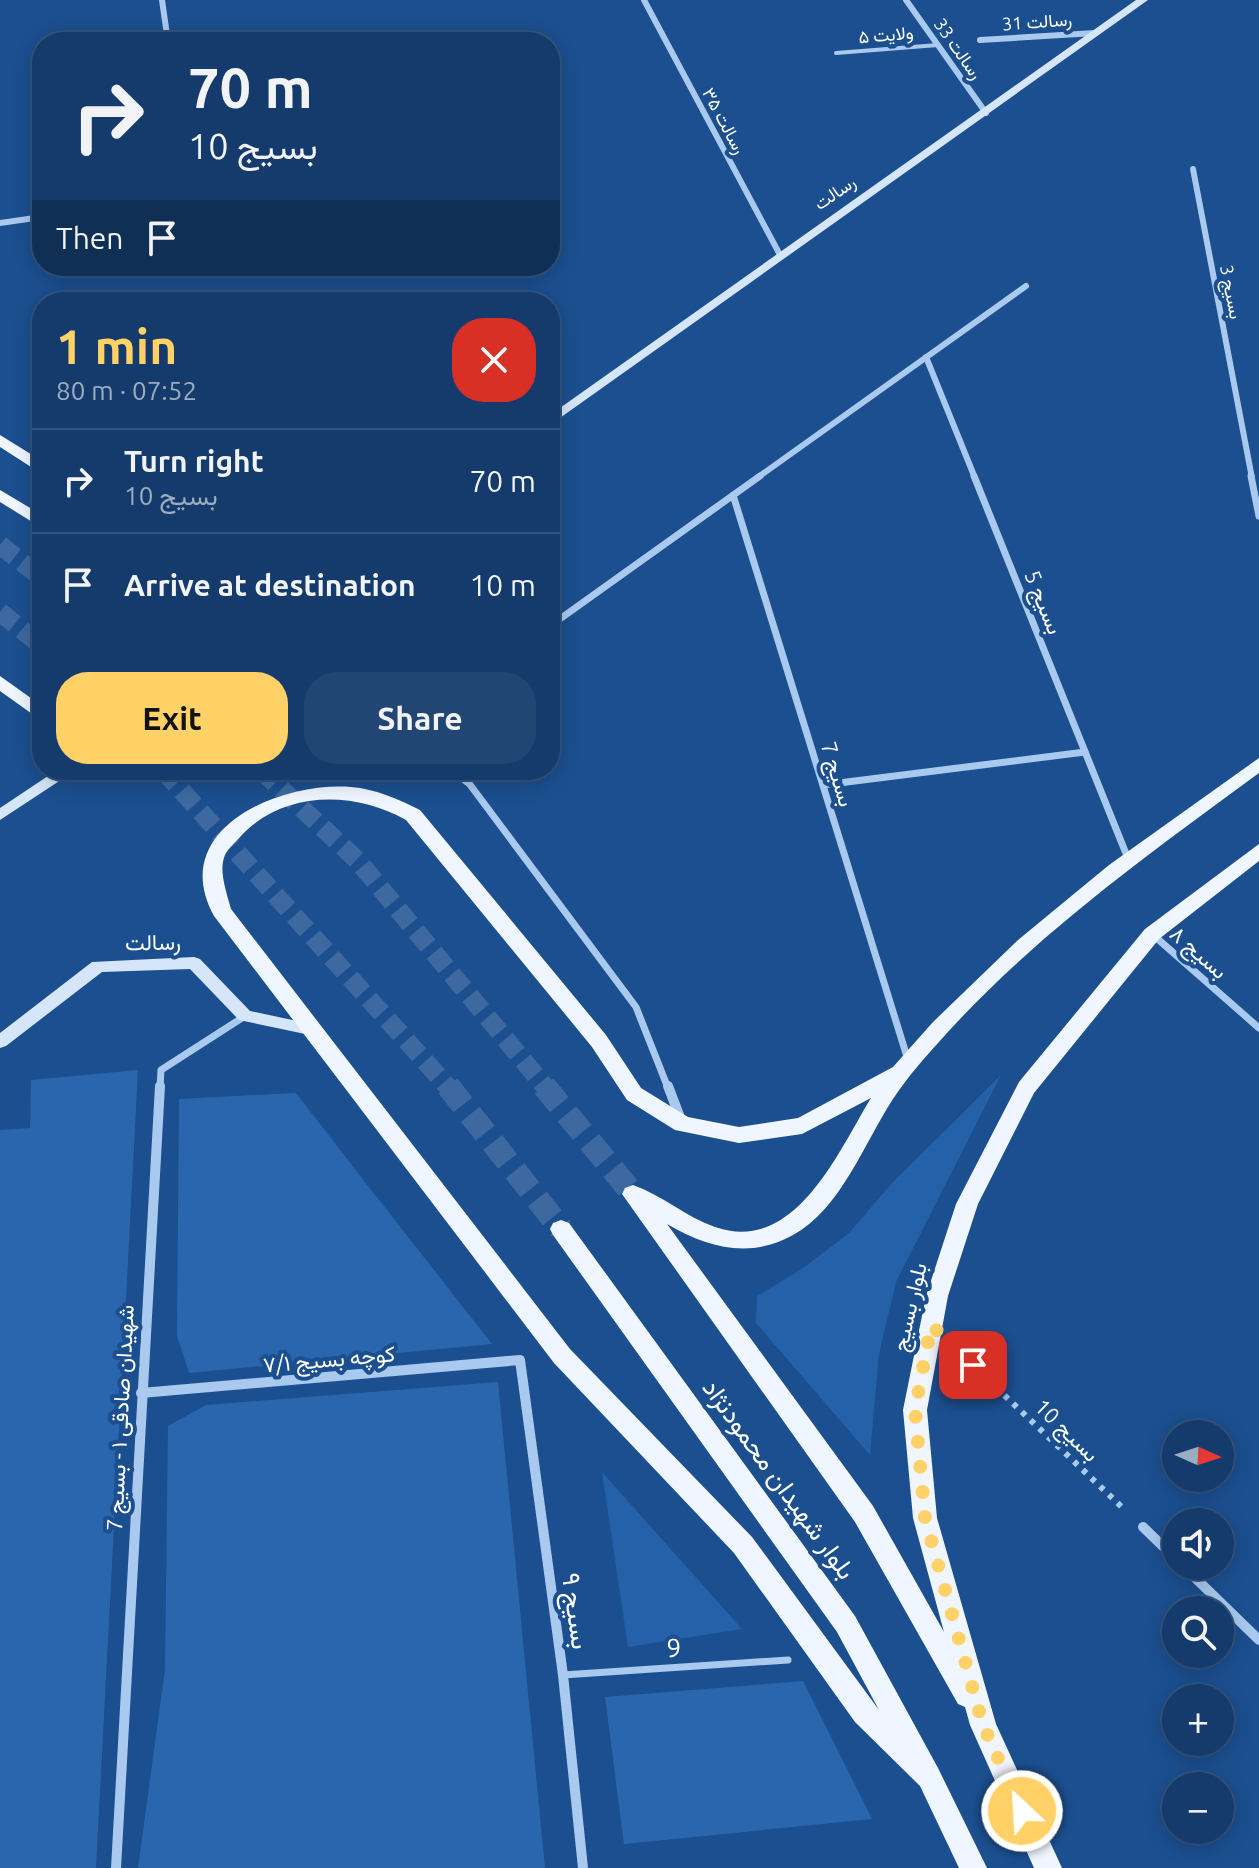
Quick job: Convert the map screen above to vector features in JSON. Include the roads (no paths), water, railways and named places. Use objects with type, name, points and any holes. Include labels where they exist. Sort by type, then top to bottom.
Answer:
[{"type":"main road","name":"رسالت","points":[[560,414],[1143,0]]},
{"type":"main road","points":[[0,440],[32,462]]},
{"type":"main road","points":[[0,495],[32,516]]},
{"type":"main road","points":[[0,682],[32,707]]},
{"type":"main road","points":[[973,1868],[929,1777],[864,1713],[743,1545],[562,1356],[310,1029],[267,967],[221,911],[212,870],[216,851],[246,819],[295,796],[350,793],[385,800],[413,815],[599,1041],[634,1094],[683,1124],[739,1135],[802,1126],[904,1068],[981,986],[1077,900],[1259,764]]},
{"type":"main road","points":[[0,815],[53,780]]},
{"type":"main road","name":"بلوار بسیج","points":[[1048,1868],[983,1725],[925,1518],[915,1410],[931,1325],[967,1204],[1026,1088],[1152,934],[1259,851]]},
{"type":"main road","name":"رسالت","points":[[0,1042],[98,966],[194,963],[245,1016]]},
{"type":"main road","points":[[245,1016],[310,1029]]},
{"type":"main road","name":"بلوار شهیدان محمودنژاد","points":[[904,1068],[803,1220],[765,1239],[723,1242],[633,1194],[864,1514],[983,1725]]},
{"type":"main road","name":"بلوار شهیدان محمودنژاد","points":[[561,1229],[846,1624],[929,1777]]},
{"type":"street","points":[[162,0],[167,32]]},
{"type":"street","name":"رسالت ۳۵","points":[[644,0],[780,255]]},
{"type":"street","name":"رسالت 33","points":[[906,0],[986,113]]},
{"type":"street","name":"رسالت 31","points":[[980,40],[1095,33]]},
{"type":"street","name":"بسیج 3","points":[[1193,169],[1259,516]]},
{"type":"street","points":[[0,223],[32,218]]},
{"type":"street","points":[[560,619],[1026,286]]},
{"type":"street","name":"بسیج 5","points":[[926,357],[1129,861]]},
{"type":"street","name":"بسیج 7","points":[[733,495],[823,785],[904,1068]]},
{"type":"street","points":[[823,785],[1085,752]]},
{"type":"street","points":[[466,780],[636,1007],[683,1124]]},
{"type":"street","name":"بسیج ۸","points":[[1152,934],[1259,1028]]},
{"type":"street","name":"شهیدان صادقی ۱ - بسیج 7","points":[[116,1868],[161,1070],[245,1016]]},
{"type":"street","name":"کوچه بسیج ۷/۱","points":[[141,1393],[520,1360]]},
{"type":"street","name":"بسیج ۹","points":[[520,1360],[563,1675],[583,1868]]},
{"type":"street","points":[[1143,1527],[1162,1545]]},
{"type":"street","points":[[1197,1580],[1259,1640]]},
{"type":"lane","name":"ولایت ۵","points":[[836,53],[938,45]]},
{"type":"lane","name":"9","points":[[563,1675],[788,1660]]},
{"type":"tunnel","points":[[0,545],[32,570]]},
{"type":"tunnel","points":[[0,612],[32,638]]},
{"type":"tunnel","points":[[172,780],[449,1088]]},
{"type":"tunnel","points":[[272,780],[358,861],[546,1088]]},
{"type":"tunnel","points":[[448,1086],[561,1229]]},
{"type":"tunnel","points":[[544,1086],[633,1194]]}]
